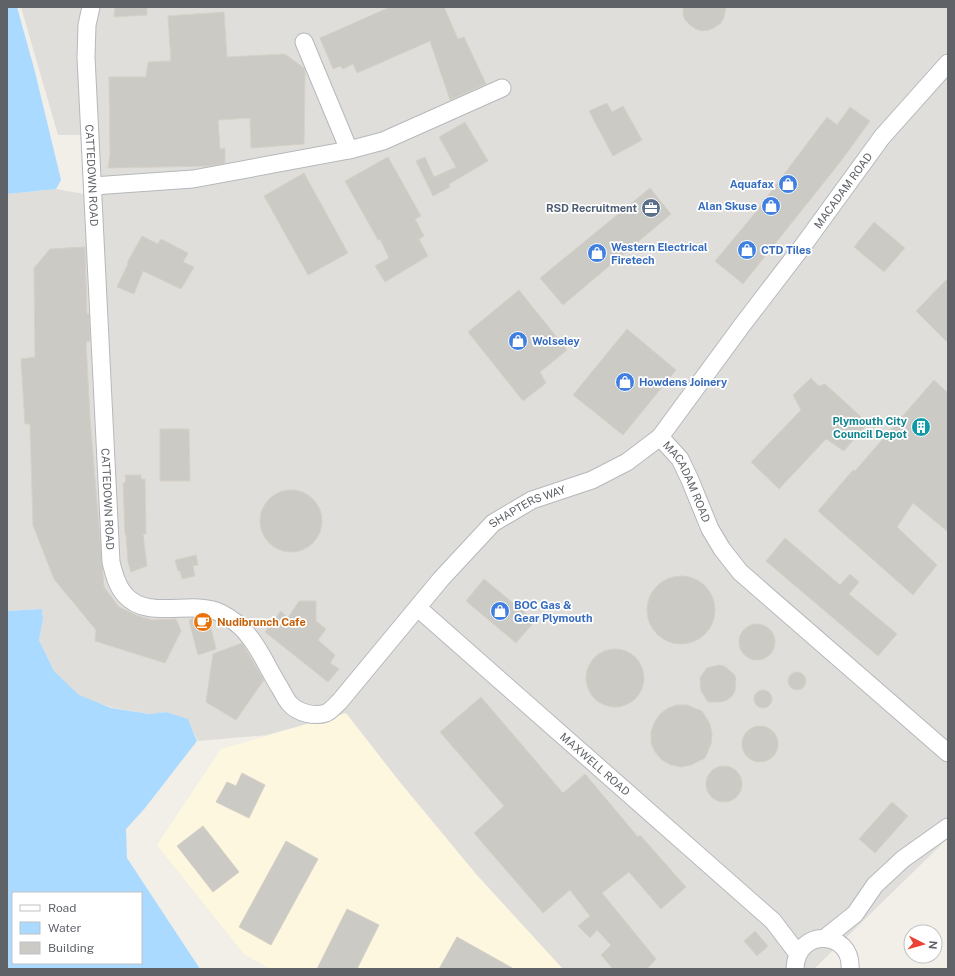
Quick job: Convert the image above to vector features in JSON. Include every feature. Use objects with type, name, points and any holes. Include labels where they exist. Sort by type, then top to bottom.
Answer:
[{"type":"street","name":"CATTEDOWN ROAD","points":[[91,7],[87,25],[86,57],[111,562],[117,581],[126,596],[138,605],[169,608],[204,608],[216,611],[232,620],[241,628],[253,643],[290,704],[302,712],[316,715],[327,713],[340,702],[418,608]]},
{"type":"street","points":[[304,42],[349,150]]},
{"type":"street","name":"MACADAM ROAD","points":[[948,63],[882,137],[660,437],[680,459],[710,529],[722,549],[740,572],[948,753]]},
{"type":"street","points":[[92,186],[193,179],[349,150],[383,141],[502,88]]},
{"type":"street","name":"SHAPTERS WAY","points":[[418,608],[441,578],[493,523],[532,500],[592,480],[627,462],[660,437]]},
{"type":"street","name":"MAXWELL ROAD","points":[[418,608],[773,921],[797,962]]},
{"type":"street","points":[[797,962],[804,946],[819,939],[855,914],[875,885],[903,860],[948,827]]},
{"type":"street","points":[[850,969],[847,952],[855,914]]},
{"type":"street","name":"MAXWELL ROAD","points":[[773,921],[819,939],[838,943],[847,952]]},
{"type":"shaded area","points":[[21,7],[948,7],[948,838],[814,969],[563,969],[476,874],[399,781],[346,713],[267,735],[198,741],[188,720],[166,712],[151,714],[114,708],[79,697],[54,671],[39,640],[43,619],[42,609],[7,611],[7,194],[56,189],[90,195],[84,135],[58,135]]},
{"type":"shaded area","points":[[346,713],[476,874],[563,969],[270,969],[244,954],[157,845],[221,749]]},
{"type":"water","points":[[7,7],[17,7],[35,72],[61,180],[56,189],[7,194]]},
{"type":"water","points":[[42,609],[43,619],[39,640],[54,671],[79,695],[111,708],[150,714],[166,712],[188,719],[197,741],[145,808],[126,829],[127,858],[200,969],[7,969],[7,611]]},
{"type":"building","points":[[115,7],[147,7],[147,15],[114,17]]},
{"type":"building","points":[[390,7],[444,7],[458,39],[464,37],[486,84],[450,100],[430,41],[357,73],[353,64],[343,69],[340,66],[333,69],[320,38]]},
{"type":"building","points":[[683,7],[726,7],[721,23],[709,30],[702,31],[696,29],[685,20]]},
{"type":"building","points":[[224,12],[227,57],[285,54],[304,68],[304,144],[251,148],[250,118],[218,120],[220,149],[225,148],[225,163],[208,166],[108,168],[110,155],[109,77],[146,77],[148,62],[171,61],[168,16]]},
{"type":"building","points":[[607,103],[612,112],[623,106],[642,140],[613,156],[589,111]]},
{"type":"building","points":[[850,107],[870,121],[841,161],[743,284],[715,261],[751,218],[827,117],[837,125]]},
{"type":"building","points":[[465,122],[488,161],[449,184],[450,187],[433,196],[416,161],[425,157],[434,177],[456,167],[439,137]]},
{"type":"building","points":[[388,157],[421,216],[415,219],[424,236],[419,239],[428,256],[385,282],[375,266],[389,258],[380,239],[378,240],[345,181]]},
{"type":"building","points":[[304,173],[348,253],[308,275],[264,196]]},
{"type":"building","name":"Western Electrical Firetech","points":[[650,188],[671,214],[563,305],[540,278]]},
{"type":"building","points":[[874,222],[905,248],[884,272],[854,247]]},
{"type":"building","points":[[142,236],[158,244],[161,239],[188,253],[183,262],[194,267],[181,289],[143,271],[134,294],[117,287],[128,264],[127,263]]},
{"type":"building","points":[[85,247],[87,314],[89,314],[90,341],[86,342],[90,418],[104,587],[119,607],[136,615],[152,620],[176,619],[181,631],[165,663],[95,641],[96,630],[54,579],[33,525],[30,424],[25,424],[21,359],[35,357],[34,268],[50,249]]},
{"type":"building","points":[[948,278],[948,343],[916,311]]},
{"type":"building","name":"Wolseley","points":[[519,290],[567,350],[540,372],[546,383],[523,401],[468,332]]},
{"type":"building","name":"Howdens Joinery","points":[[627,329],[676,370],[623,435],[573,395]]},
{"type":"building","points":[[811,378],[819,386],[825,384],[868,423],[844,451],[826,439],[779,489],[751,462],[801,410],[793,395]]},
{"type":"building","points":[[934,380],[948,393],[948,532],[913,503],[897,527],[937,565],[913,595],[818,511]]},
{"type":"building","points":[[160,429],[189,429],[190,481],[160,481]]},
{"type":"building","points":[[125,475],[141,475],[141,479],[145,479],[146,534],[143,534],[147,566],[131,572],[128,562],[125,535],[123,483],[126,482]]},
{"type":"building","points":[[291,490],[303,493],[313,499],[319,509],[322,521],[319,533],[313,543],[303,549],[291,552],[279,549],[269,543],[263,533],[260,521],[263,509],[269,499],[279,493]]},
{"type":"building","points":[[785,538],[840,585],[850,574],[859,582],[849,594],[897,634],[878,656],[766,561]]},
{"type":"building","points":[[196,555],[198,565],[193,566],[195,576],[182,579],[175,560]]},
{"type":"building","points":[[674,576],[688,576],[700,581],[710,591],[715,603],[715,617],[710,629],[700,639],[688,644],[674,644],[662,639],[652,629],[647,617],[647,603],[652,591],[662,581]]},
{"type":"building","name":"BOC Gas & Gear Plymouth","points":[[484,579],[535,621],[516,643],[466,601]]},
{"type":"building","points":[[299,601],[316,601],[316,621],[326,629],[318,640],[335,655],[330,663],[339,669],[328,682],[265,632],[281,611],[288,618]]},
{"type":"building","points":[[192,618],[209,620],[216,649],[198,655],[189,621]]},
{"type":"building","points":[[761,624],[770,629],[774,635],[774,649],[770,655],[761,660],[753,660],[744,655],[740,649],[739,638],[744,629],[750,625]]},
{"type":"building","points":[[242,643],[264,680],[236,720],[206,702],[213,654]]},
{"type":"building","points":[[615,649],[626,651],[639,662],[642,667],[644,678],[642,689],[631,702],[626,705],[615,707],[604,705],[591,694],[588,689],[586,678],[588,667],[599,654],[604,651]]},
{"type":"building","points":[[719,665],[724,666],[734,674],[736,679],[735,691],[727,700],[721,702],[708,702],[701,691],[700,678],[707,668]]},
{"type":"building","points":[[793,672],[801,672],[806,677],[804,688],[801,690],[793,690],[788,685],[788,677]]},
{"type":"building","points":[[759,690],[767,690],[772,695],[770,706],[767,708],[759,708],[754,703],[754,695]]},
{"type":"building","points":[[481,697],[563,793],[585,774],[638,837],[640,835],[686,887],[661,909],[629,872],[602,893],[656,959],[647,969],[613,969],[601,955],[611,945],[597,930],[590,938],[578,926],[590,916],[570,890],[543,913],[474,833],[504,806],[440,732]]},
{"type":"building","points":[[677,705],[687,705],[702,711],[710,724],[712,734],[711,744],[705,758],[691,765],[681,767],[671,765],[662,760],[655,752],[651,743],[651,732],[654,723],[660,714],[668,708]]},
{"type":"building","points":[[764,726],[773,731],[777,737],[777,751],[773,757],[764,762],[756,762],[747,757],[743,751],[742,740],[747,731],[753,727]]},
{"type":"building","points":[[728,766],[737,771],[741,777],[741,791],[737,797],[728,802],[720,802],[711,797],[707,791],[706,780],[711,771],[717,767]]},
{"type":"building","points":[[242,773],[265,785],[249,818],[216,802],[227,782],[236,786]]},
{"type":"building","points":[[892,802],[908,816],[875,853],[859,839]]},
{"type":"building","points":[[203,826],[239,872],[213,892],[177,846]]},
{"type":"building","points":[[286,841],[318,859],[271,945],[239,927]]},
{"type":"building","points":[[347,909],[379,925],[357,969],[317,969]]},
{"type":"building","points":[[755,931],[768,946],[757,956],[744,941]]},
{"type":"building","points":[[457,937],[514,969],[439,969]]},
{"type":"place","name":"Aquafax","points":[[788,184]]},
{"type":"place","name":"Alan Skuse","points":[[771,206]]},
{"type":"place","name":"RSD Recruitment","points":[[651,208]]},
{"type":"place","name":"CTD Tiles","points":[[747,250]]},
{"type":"place","name":"Western Electrical Firetech","points":[[597,253]]},
{"type":"place","name":"Wolseley","points":[[518,341]]},
{"type":"place","name":"Howdens Joinery","points":[[625,382]]},
{"type":"place","name":"Plymouth City Council Depot","points":[[921,427]]},
{"type":"place","name":"BOC Gas & Gear Plymouth","points":[[500,611]]},
{"type":"place","name":"Nudibrunch Cafe","points":[[203,622]]}]
